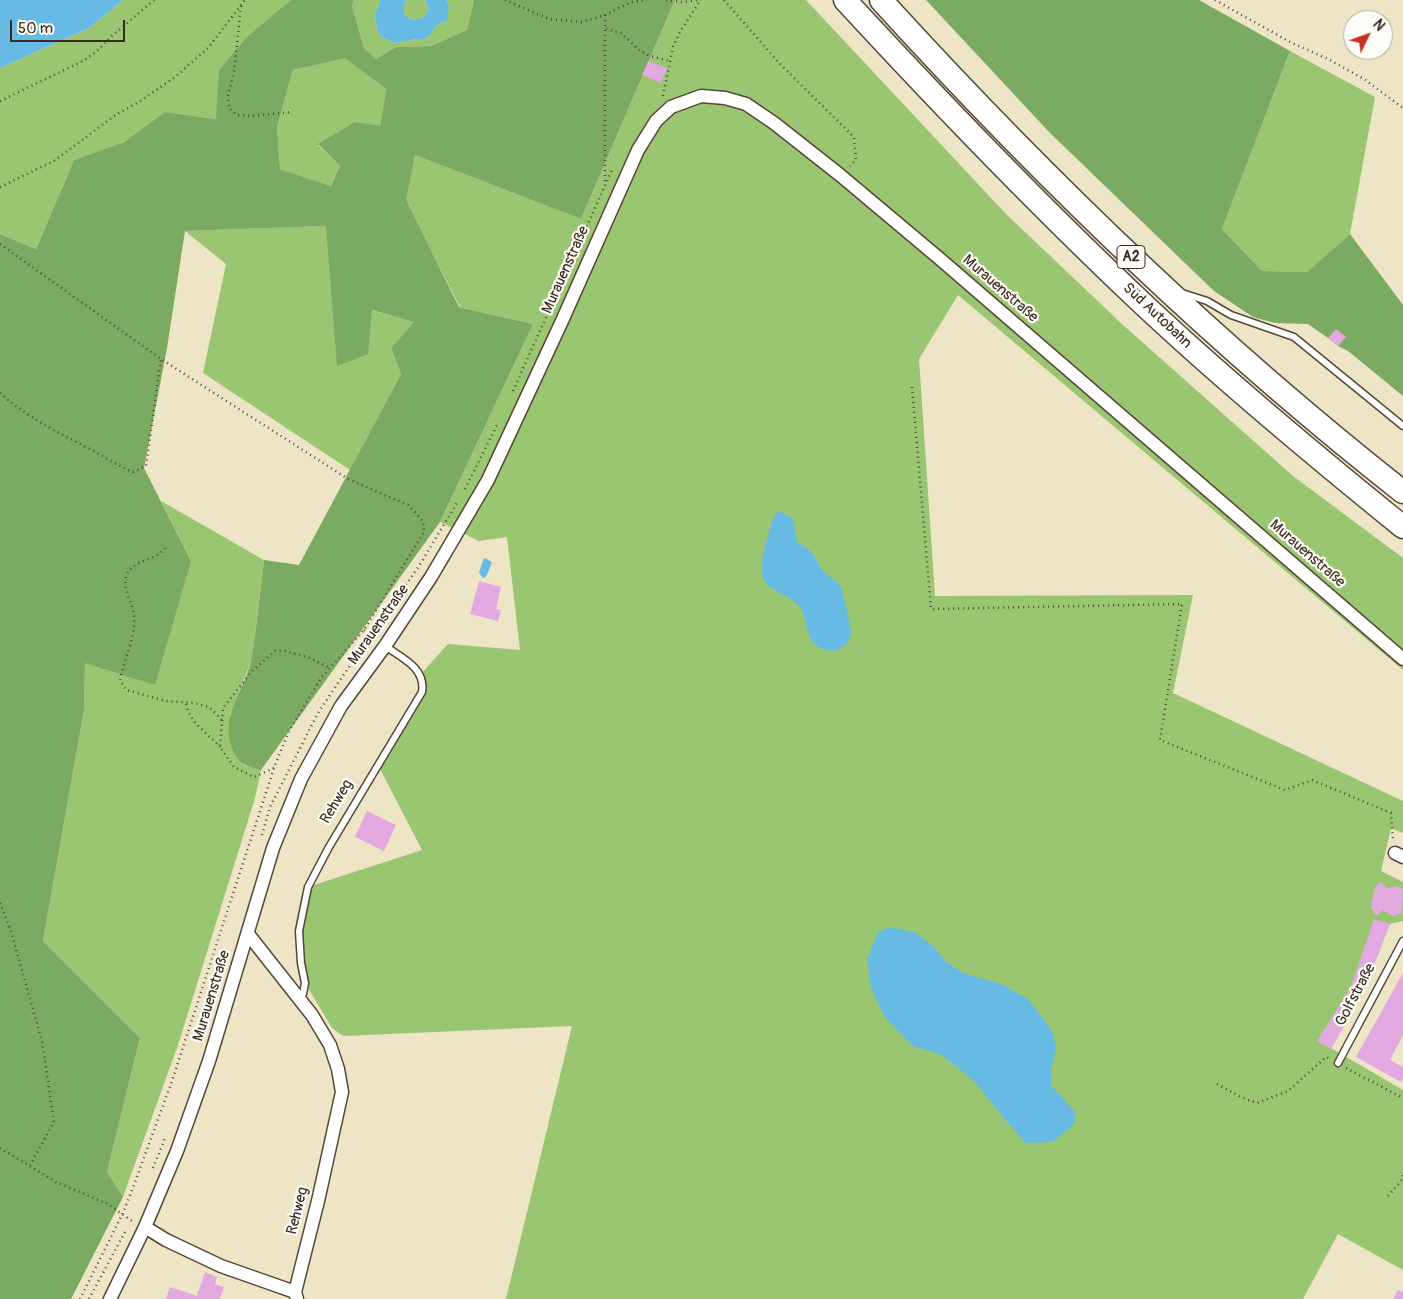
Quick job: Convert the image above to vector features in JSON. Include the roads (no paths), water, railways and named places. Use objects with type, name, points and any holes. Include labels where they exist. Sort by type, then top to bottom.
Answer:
[{"type":"highway","name":"Süd Autobahn","points":[[845,0],[995,159],[1142,303],[1236,388],[1403,527]]},
{"type":"highway","name":"Süd Autobahn","points":[[880,0],[1050,178],[1159,284],[1360,459],[1403,492]]},
{"type":"street","name":"Murauenstraße","points":[[110,1299],[145,1227],[177,1151],[209,1062],[272,848],[301,779],[341,706],[385,646],[431,577],[488,480],[562,321],[638,150],[656,121],[671,107],[701,96],[724,98],[746,104],[774,123],[840,175],[1403,659]]},
{"type":"street","name":"Rehweg","points":[[145,1227],[166,1240],[221,1266],[296,1296],[342,1092],[338,1069],[330,1045],[300,998],[248,934]]},
{"type":"lane","points":[[1159,284],[1207,301],[1231,315],[1294,337],[1403,426]]},
{"type":"lane","name":"Rehweg","points":[[300,998],[303,994],[305,983],[301,963],[300,931],[308,887],[329,847],[422,692],[421,674],[416,668],[385,646]]},
{"type":"lane","name":"Golfstraße","points":[[1338,1063],[1403,941]]},
{"type":"water","points":[[0,0],[123,0],[89,28],[0,68]]},
{"type":"water","points":[[380,0],[408,0],[404,4],[404,14],[412,20],[422,18],[429,10],[425,0],[446,0],[449,6],[447,21],[437,25],[426,39],[395,43],[380,36],[378,31],[376,18]]},
{"type":"water","points":[[780,511],[793,519],[797,542],[812,553],[822,570],[838,583],[841,588],[851,632],[850,639],[842,648],[831,651],[825,650],[814,643],[798,605],[770,587],[763,577],[762,560],[764,550],[774,515]]},
{"type":"water","points":[[484,558],[492,562],[484,578],[479,572]]},
{"type":"water","points":[[888,928],[916,933],[933,946],[946,962],[963,973],[1001,984],[1028,999],[1052,1031],[1056,1048],[1051,1071],[1051,1085],[1075,1112],[1074,1125],[1052,1142],[1026,1143],[974,1081],[942,1055],[913,1046],[884,1016],[871,988],[867,960],[878,932]]}]
